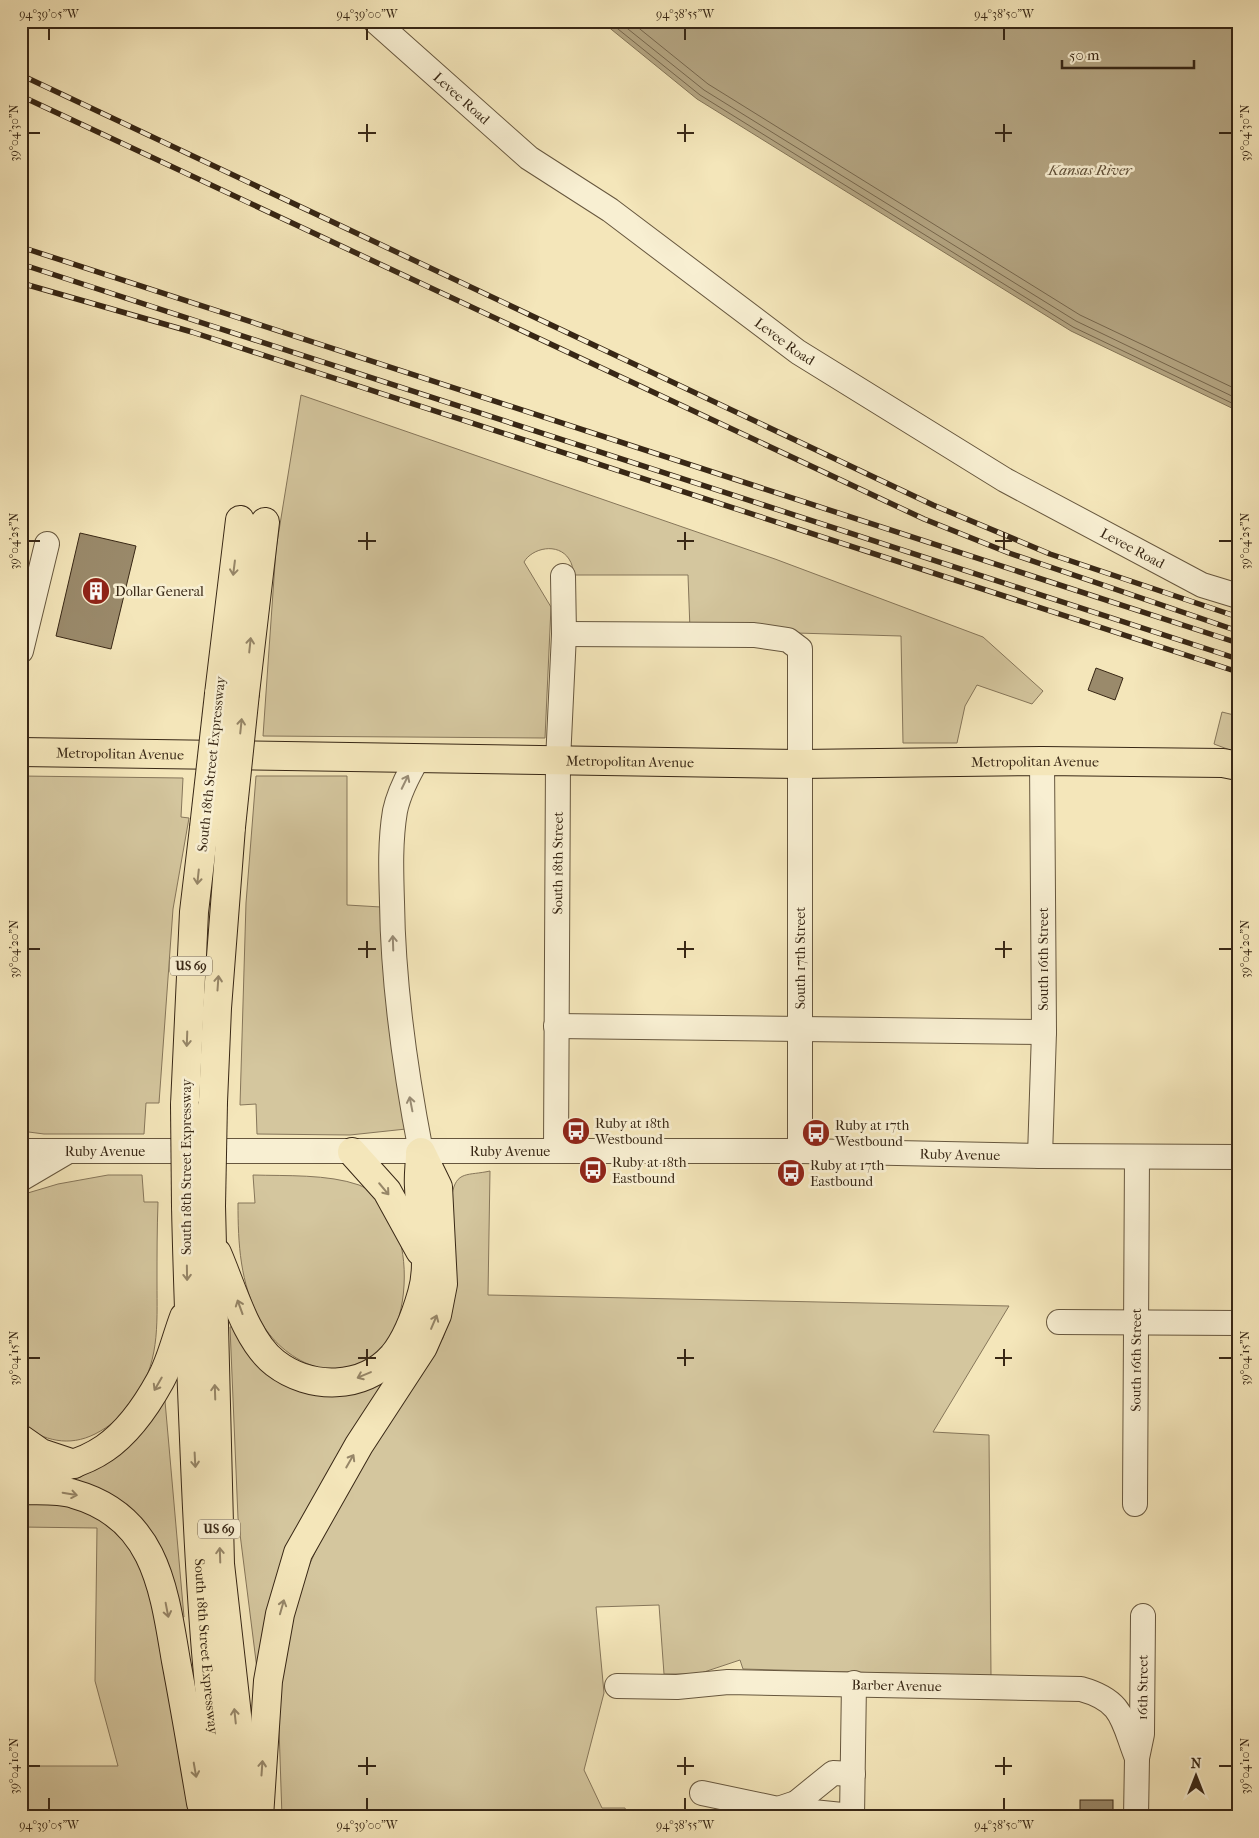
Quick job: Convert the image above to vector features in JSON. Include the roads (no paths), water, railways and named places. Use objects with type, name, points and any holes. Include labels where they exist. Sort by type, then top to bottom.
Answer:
[{"type":"main road","name":"South 18th Street Expressway","points":[[248,1817],[220,1564],[211,1239],[198,1206],[185,1105],[194,912],[204,828],[232,694],[252,521]]},
{"type":"main road","name":"South 18th Street Expressway","points":[[225,1817],[217,1765],[202,1612],[188,1306],[198,1206],[213,1102],[217,1008],[231,827],[232,694]]},
{"type":"main road","name":"Metropolitan Avenue","points":[[21,752],[800,764],[1042,760],[1223,764],[1238,766]]},
{"type":"main road","points":[[352,1152],[387,1191],[425,1261]]},
{"type":"main road","points":[[211,1239],[246,1323],[258,1344],[275,1363],[316,1382],[343,1383],[370,1373],[393,1356],[409,1328],[422,1292],[425,1261],[418,1186],[421,1152]]},
{"type":"main road","points":[[259,1817],[268,1682],[280,1614],[298,1553],[359,1445],[423,1347],[437,1316],[443,1284],[438,1187],[421,1152]]},
{"type":"main road","points":[[21,1472],[45,1472],[74,1464],[98,1453],[126,1433],[160,1380],[188,1306]]},
{"type":"main road","points":[[21,1439],[41,1453],[74,1464]]},
{"type":"main road","points":[[21,1490],[73,1494],[98,1503],[119,1517],[142,1541],[157,1570],[166,1604],[199,1794],[206,1817]]},
{"type":"street","name":"Levee Road","points":[[375,21],[529,158],[610,210],[798,352],[1005,480],[1202,585],[1238,596]]},
{"type":"street","points":[[21,651],[47,544]]},
{"type":"street","name":"South 18th Street","points":[[556,1151],[558,761],[564,634],[563,576]]},
{"type":"street","name":"South 17th Street","points":[[564,634],[754,635],[788,640],[800,648],[800,1152]]},
{"type":"street","points":[[418,758],[403,785],[395,809],[390,846],[393,950],[407,1080],[421,1152]]},
{"type":"street","name":"South 16th Street","points":[[1040,1156],[1044,1032],[1042,760]]},
{"type":"street","points":[[556,1026],[1044,1032]]},
{"type":"street","points":[[21,1179],[71,1150]]},
{"type":"street","name":"Ruby Avenue","points":[[21,1151],[800,1152],[1238,1157]]},
{"type":"street","name":"South 16th Street","points":[[1136,1504],[1137,1157]]},
{"type":"street","points":[[1059,1322],[1238,1322]]},
{"type":"street","name":"16th Street","points":[[1127,1764],[1142,1734],[1143,1616]]},
{"type":"street","name":"Barber Avenue","points":[[617,1686],[676,1687],[728,1682],[1081,1689],[1099,1694],[1112,1701],[1120,1715],[1127,1764]]},
{"type":"street","points":[[796,1803],[803,1811],[852,1816],[854,1683]]},
{"type":"street","points":[[1127,1764],[1136,1811]]},
{"type":"street","points":[[702,1793],[778,1809],[796,1803],[834,1773],[853,1774]]},
{"type":"water","name":"Kansas River","points":[[601,21],[1238,21],[1238,411],[1071,331],[697,99]]},
{"type":"railway","points":[[21,75],[933,505],[1050,554],[1238,617]]},
{"type":"railway","points":[[21,96],[924,519],[1009,553],[1238,631]]},
{"type":"railway","points":[[21,247],[1238,643]]},
{"type":"railway","points":[[21,264],[1238,659]]},
{"type":"railway","points":[[21,283],[192,332],[1238,672]]},
{"type":"place","name":"Dollar General","points":[[96,591]]},
{"type":"place","name":"Ruby at 18th Westbound","points":[[576,1131]]},
{"type":"place","name":"Ruby at 17th Westbound","points":[[816,1133]]},
{"type":"place","name":"Ruby at 18th Eastbound","points":[[593,1170]]},
{"type":"place","name":"Ruby at 17th Eastbound","points":[[791,1173]]}]
